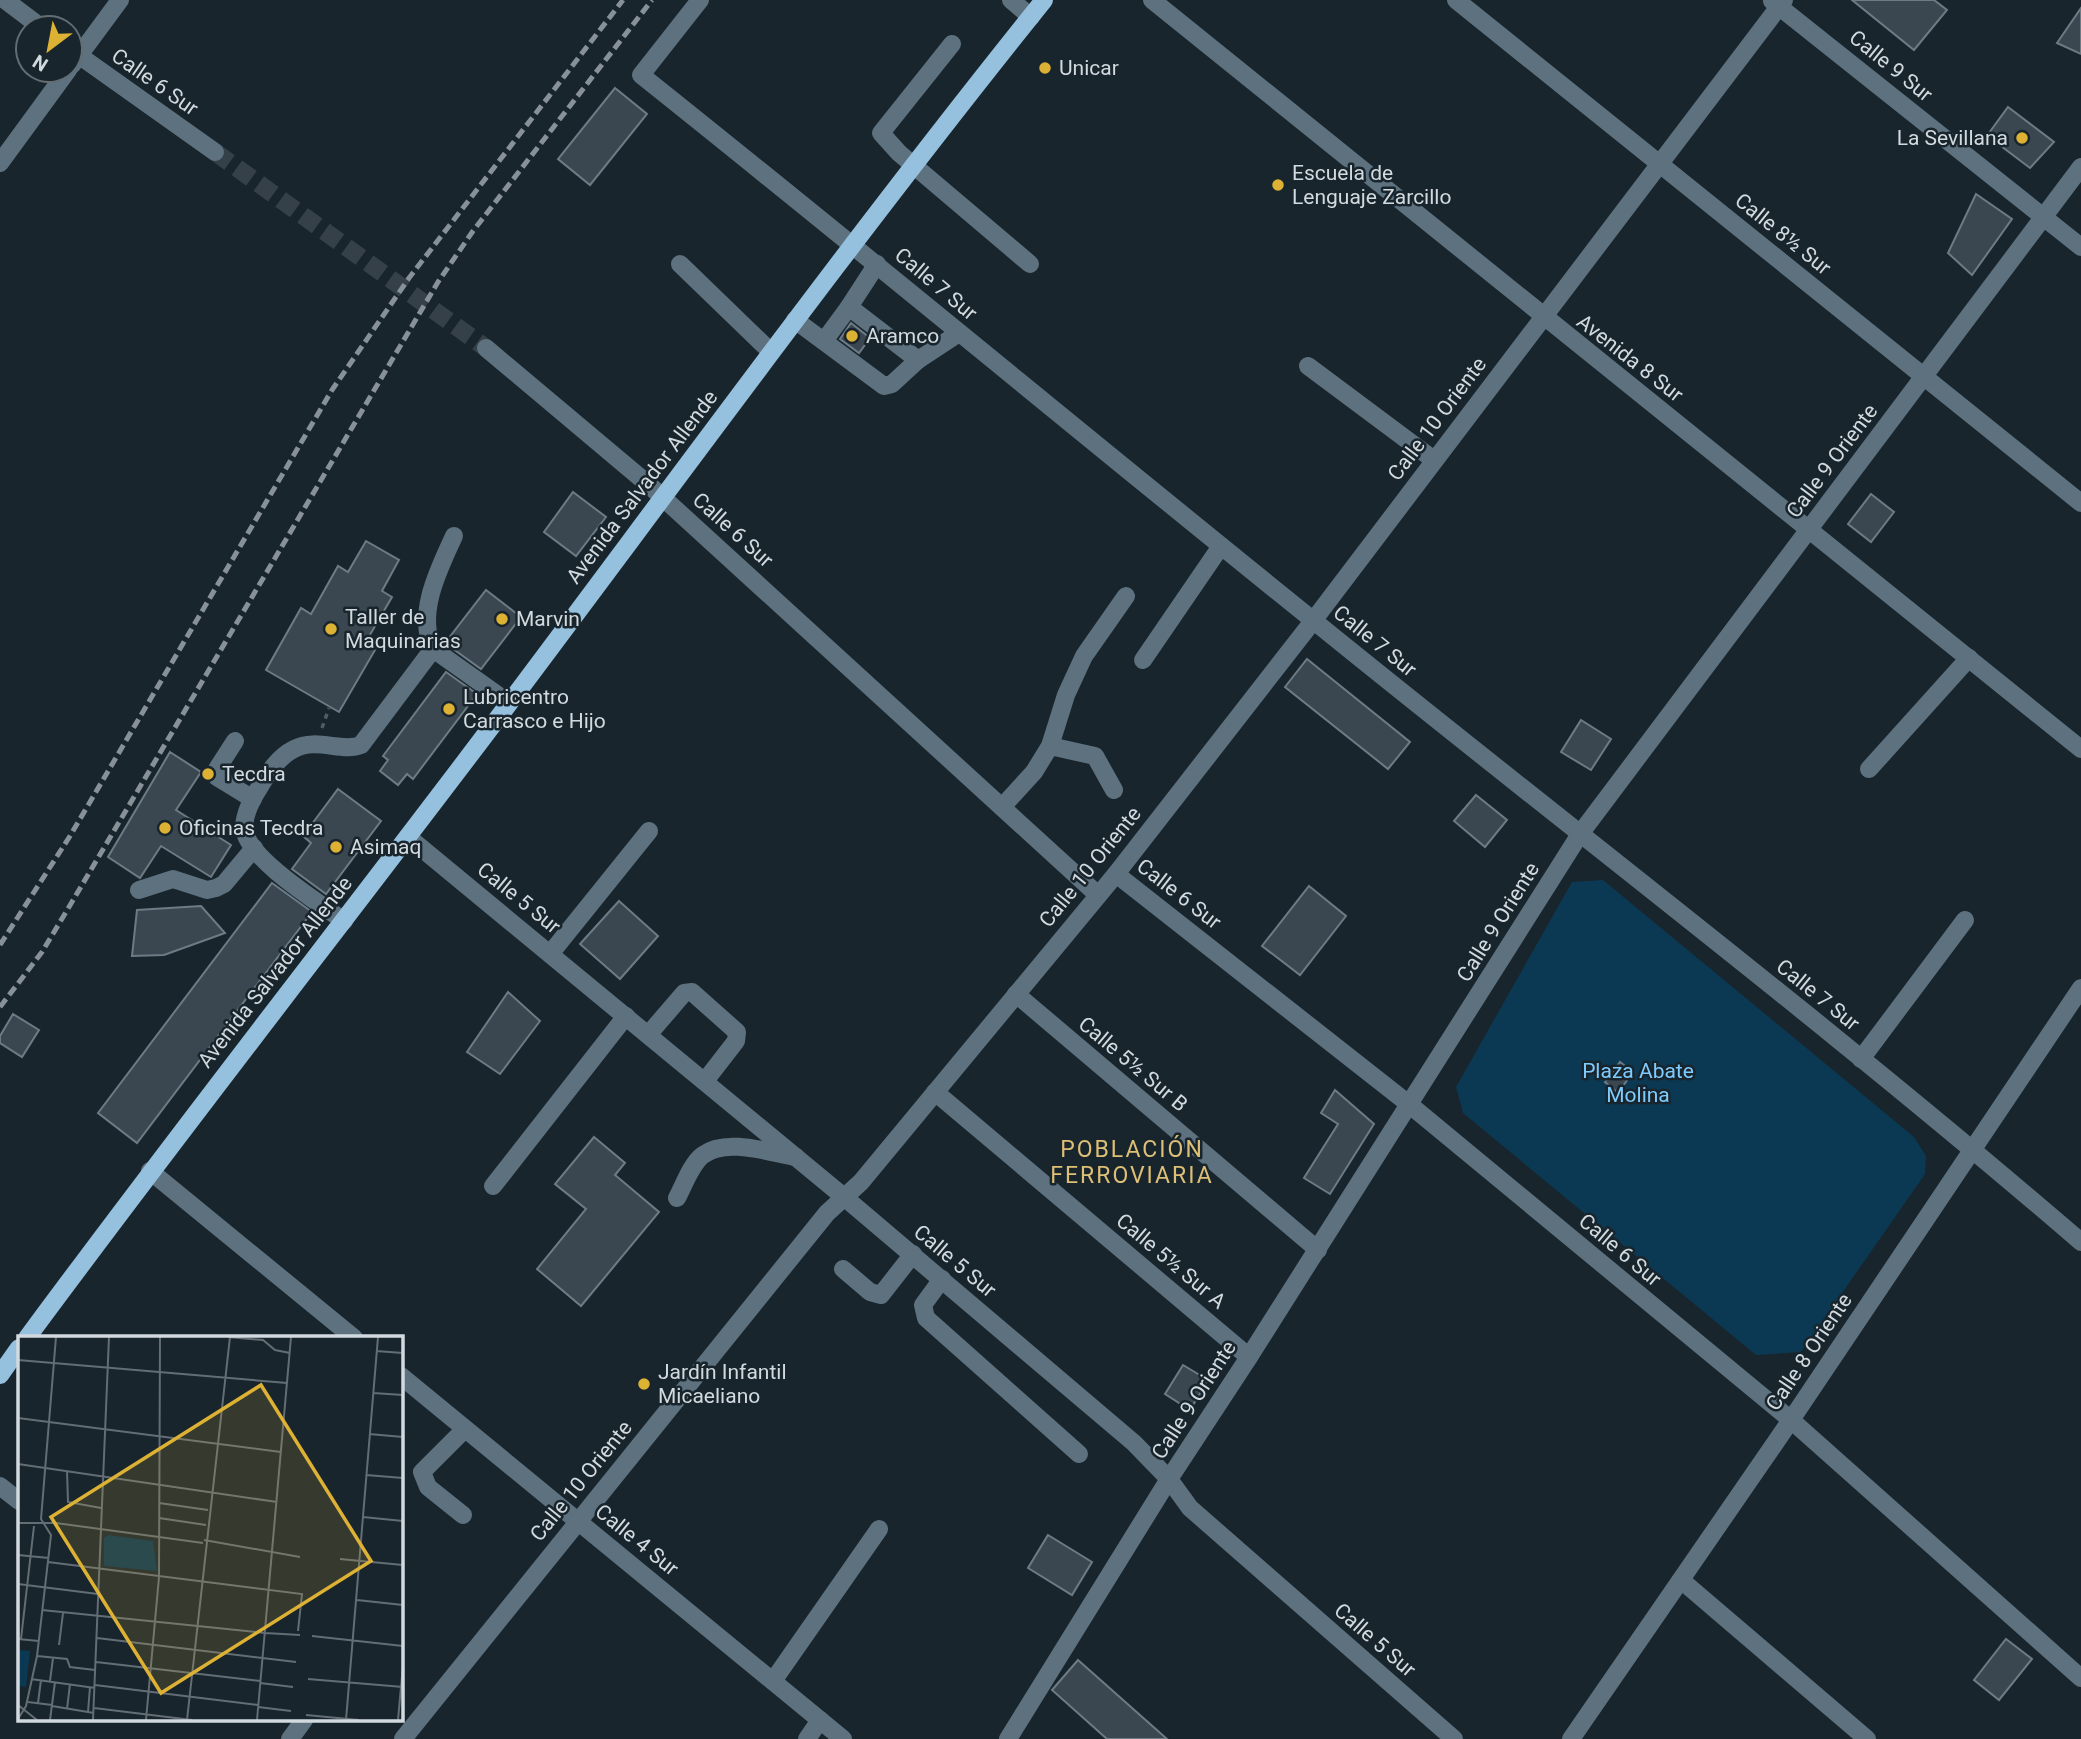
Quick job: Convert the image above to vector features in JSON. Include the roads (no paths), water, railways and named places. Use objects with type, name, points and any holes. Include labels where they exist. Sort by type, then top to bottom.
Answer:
[{"type":"main road","name":"Avenida Salvador Allende","points":[[28,1336],[150,1171],[408,838],[852,243],[1044,0]]},
{"type":"main road","points":[[0,1374],[18,1349]]},
{"type":"street","points":[[5,0],[24,14]]},
{"type":"street","points":[[84,46],[120,0]]},
{"type":"street","name":"Calle 7 Sur","points":[[699,0],[641,75],[852,243],[1313,621],[1972,1147],[2081,1242]]},
{"type":"street","points":[[1011,0],[1031,17]]},
{"type":"street","name":"Avenida 8 Sur","points":[[1152,0],[1542,318],[1809,528],[2081,749]]},
{"type":"street","name":"Calle 8½ Sur","points":[[1456,0],[2081,503]]},
{"type":"street","name":"Calle 10 Oriente","points":[[403,1739],[827,1213],[861,1182],[1116,874],[1313,621],[1660,164],[1778,2]]},
{"type":"street","name":"Calle 9 Sur","points":[[1778,2],[2081,247]]},
{"type":"street","points":[[952,44],[881,133],[884,140],[1030,264]]},
{"type":"street","name":"Calle 6 Sur","points":[[84,69],[215,152]]},
{"type":"street","points":[[0,163],[56,84]]},
{"type":"street","name":"Calle 9 Oriente","points":[[1008,1739],[1169,1479],[1250,1357],[1580,834],[2081,167]]},
{"type":"street","points":[[680,264],[771,352]]},
{"type":"street","points":[[824,341],[877,264]]},
{"type":"street","points":[[849,307],[918,360]]},
{"type":"street","points":[[795,320],[884,386],[892,384],[918,360],[959,333]]},
{"type":"street","name":"Calle 6 Sur","points":[[486,348],[663,498],[1098,895]]},
{"type":"street","points":[[1308,366],[1434,460]]},
{"type":"street","points":[[454,536],[437,572],[426,625],[433,649],[509,703]]},
{"type":"street","points":[[1143,660],[1221,545]]},
{"type":"street","points":[[1002,807],[1034,772],[1050,746],[1066,695],[1084,656],[1126,596]]},
{"type":"street","points":[[344,921],[273,868],[254,848],[244,828],[253,799],[271,769],[295,748],[307,744],[353,748],[361,745],[433,649]]},
{"type":"street","points":[[1870,769],[1969,658]]},
{"type":"street","points":[[234,741],[217,769],[217,777],[253,799]]},
{"type":"street","points":[[1050,746],[1095,756],[1114,790]]},
{"type":"street","points":[[550,954],[649,831]]},
{"type":"street","name":"Calle 5 Sur","points":[[408,838],[845,1197],[1134,1443],[1169,1479],[1190,1508],[1454,1739]]},
{"type":"street","points":[[139,890],[173,879],[207,890],[216,888],[225,884],[254,848]]},
{"type":"street","name":"Calle 6 Sur","points":[[1116,874],[1409,1105],[1791,1420],[2081,1678]]},
{"type":"street","points":[[1861,1059],[1965,920]]},
{"type":"street","name":"Calle 8 Oriente","points":[[1572,1739],[1791,1420],[2081,988]]},
{"type":"street","points":[[648,1035],[684,993],[692,992],[737,1031],[736,1041],[705,1081]]},
{"type":"street","name":"Calle 5½ Sur B","points":[[1016,994],[1318,1250]]},
{"type":"street","points":[[493,1186],[626,1016]]},
{"type":"street","name":"Calle 5½ Sur A","points":[[935,1092],[1250,1357]]},
{"type":"street","points":[[677,1198],[698,1161],[708,1153],[734,1147],[796,1157]]},
{"type":"street","points":[[150,1171],[352,1336]]},
{"type":"street","points":[[843,1269],[870,1292],[881,1295],[913,1254]]},
{"type":"street","points":[[942,1279],[923,1305],[926,1318],[1079,1454]]},
{"type":"street","name":"Calle 4 Sur","points":[[402,1378],[844,1739]]},
{"type":"street","points":[[463,1515],[428,1486],[422,1472],[465,1429]]},
{"type":"street","points":[[0,1486],[18,1501]]},
{"type":"street","points":[[773,1681],[879,1529]]},
{"type":"street","points":[[1681,1580],[1867,1739]]},
{"type":"street","points":[[807,1739],[820,1720]]},
{"type":"street","points":[[290,1739],[303,1722]]},
{"type":"tunnel","points":[[215,152],[486,348]]},
{"type":"railway","points":[[0,945],[70,836],[332,390],[409,278],[623,0]]},
{"type":"railway","points":[[0,1007],[42,952],[438,282],[473,231],[652,0]]},
{"type":"place","name":"Unicar","points":[[1045,68]]},
{"type":"place","name":"La Sevillana","points":[[2022,138]]},
{"type":"place","name":"Escuela de Lenguaje Zarcillo","points":[[1278,185]]},
{"type":"place","name":"Aramco","points":[[852,336]]},
{"type":"place","name":"Marvin","points":[[502,619]]},
{"type":"place","name":"Taller de Maquinarias","points":[[331,629]]},
{"type":"place","name":"Lubricentro Carrasco e Hijo","points":[[449,709]]},
{"type":"place","name":"Tecdra","points":[[208,774]]},
{"type":"place","name":"Oficinas Tecdra","points":[[165,828]]},
{"type":"place","name":"Asimaq","points":[[336,847]]},
{"type":"place","name":"Jardín Infantil Micaeliano","points":[[644,1384]]},
{"type":"district","name":"POBLACIÓN FERROVIARIA","points":[[1132,1162]]},
{"type":"park label","name":"Plaza Abate Molina","points":[[1638,1083]]}]
